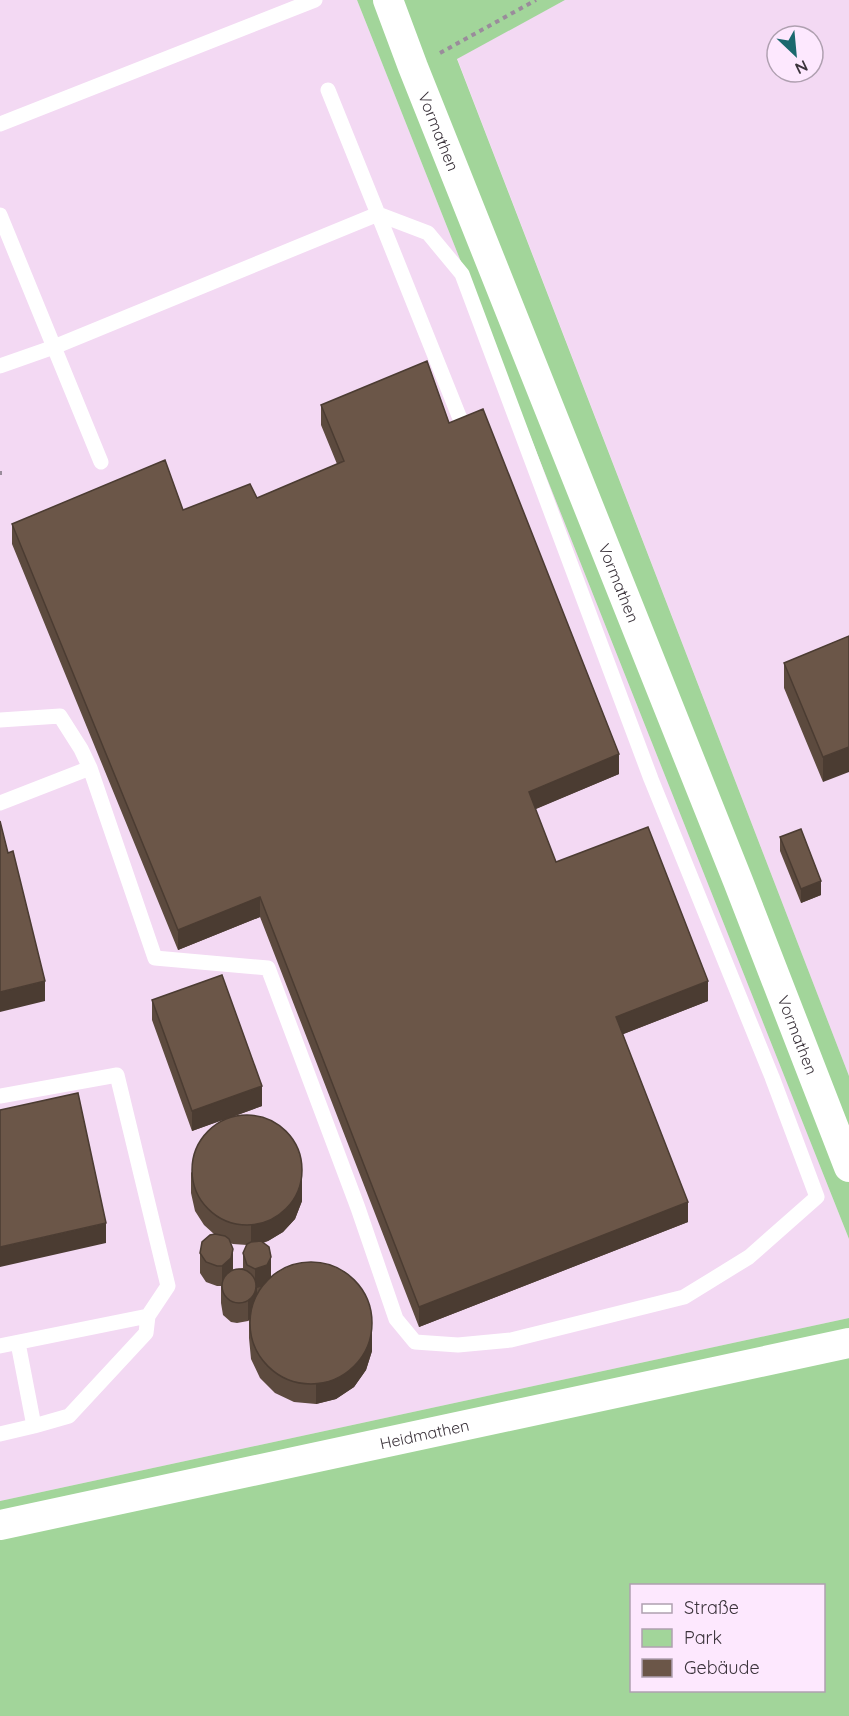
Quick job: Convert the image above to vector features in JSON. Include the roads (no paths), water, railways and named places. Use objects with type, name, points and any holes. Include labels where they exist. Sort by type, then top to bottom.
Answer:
[{"type":"street","name":"Vormathen","points":[[388,0],[738,881],[849,1167]]},
{"type":"street","name":"Heidmathen","points":[[0,1525],[849,1343]]},
{"type":"lane","points":[[0,124],[315,0]]},
{"type":"lane","points":[[328,90],[467,436]]},
{"type":"lane","points":[[0,366],[54,347],[378,214],[428,233],[462,274],[651,778],[772,1077],[817,1197],[749,1257],[684,1297],[512,1340],[458,1345],[415,1342],[396,1318],[354,1197],[268,968],[155,958],[90,768],[60,716],[0,720]]},
{"type":"lane","points":[[0,215],[101,462]]},
{"type":"lane","points":[[0,803],[90,768]]},
{"type":"lane","points":[[0,1096],[117,1075],[168,1286],[148,1316],[146,1333],[69,1416],[0,1434]]},
{"type":"lane","points":[[0,1346],[148,1316]]},
{"type":"lane","points":[[18,1343],[34,1426]]}]
